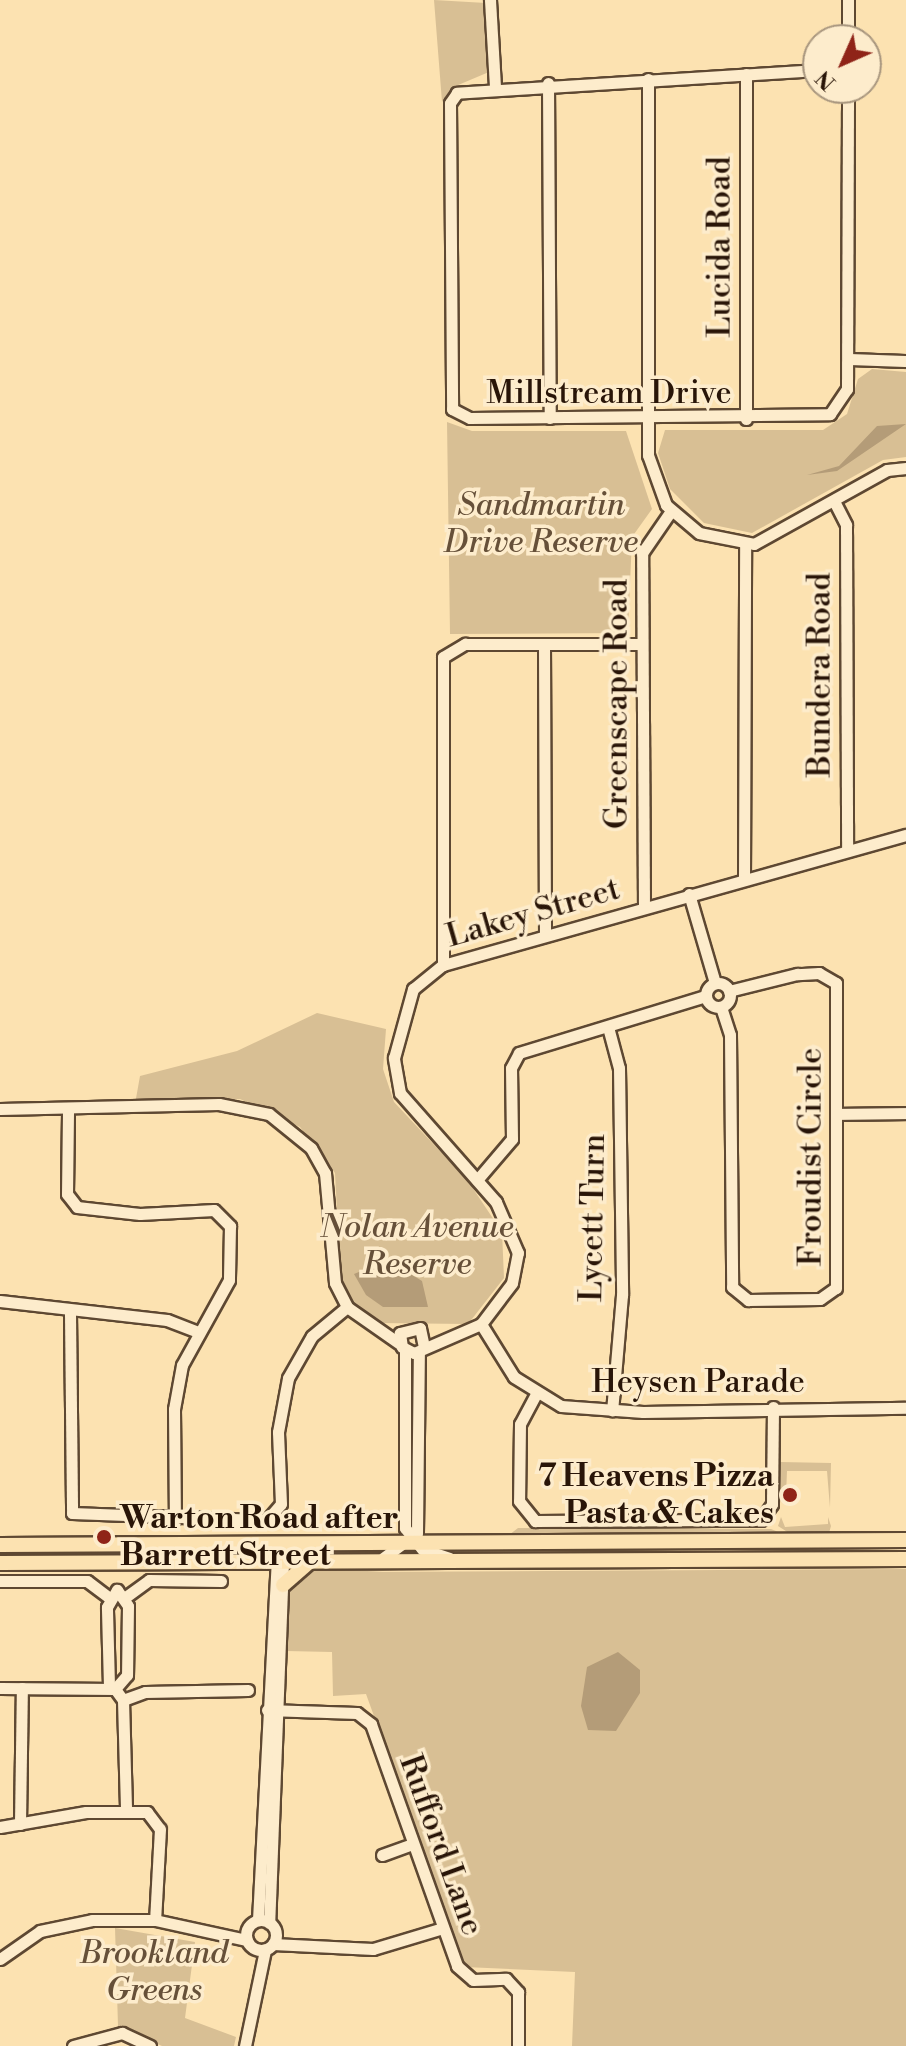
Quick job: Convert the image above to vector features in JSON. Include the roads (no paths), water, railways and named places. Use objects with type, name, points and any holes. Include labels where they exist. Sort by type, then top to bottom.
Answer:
[{"type":"main road","points":[[0,1545],[412,1540],[906,1540]]},
{"type":"main road","points":[[0,1563],[277,1558],[906,1559]]},
{"type":"main road","points":[[283,1585],[315,1558]]},
{"type":"street","points":[[490,0],[495,86]]},
{"type":"street","points":[[848,0],[848,24]]},
{"type":"street","name":"Millstream Drive","points":[[802,71],[463,88],[450,103],[449,403],[470,418],[746,419],[830,414],[847,389],[848,104]]},
{"type":"street","name":"Lucida Road","points":[[746,74],[746,419]]},
{"type":"street","points":[[648,79],[647,419],[652,473],[671,511],[699,533],[745,544],[777,537],[887,470],[906,468]]},
{"type":"street","points":[[548,83],[550,418]]},
{"type":"street","points":[[848,359],[906,361]]},
{"type":"street","name":"Bundera Road","points":[[834,501],[846,525],[847,851]]},
{"type":"street","name":"Greenscape Road","points":[[644,907],[642,553],[671,511]]},
{"type":"street","points":[[744,878],[745,544]]},
{"type":"street","points":[[544,644],[545,934]]},
{"type":"street","points":[[443,965],[443,657],[454,645],[642,644]]},
{"type":"street","name":"Lakey Street","points":[[481,1324],[512,1283],[518,1253],[496,1202],[410,1109],[393,1069],[405,1000],[443,965],[904,835]]},
{"type":"street","points":[[689,894],[715,983],[729,991],[721,1007],[706,996]]},
{"type":"street","name":"Froudist Circle","points":[[721,1007],[730,1035],[735,1294],[820,1299],[836,1288],[837,990],[831,975],[797,974],[729,991]]},
{"type":"street","points":[[477,1180],[514,1132],[512,1060],[706,996],[715,983]]},
{"type":"street","name":"Lycett Turn","points":[[608,1027],[620,1099],[622,1295],[612,1411]]},
{"type":"street","points":[[0,1109],[68,1113],[219,1104],[269,1114],[311,1148],[325,1173],[335,1283],[347,1307],[402,1347],[421,1350],[450,1333],[481,1324],[500,1359],[536,1394],[520,1424],[519,1501],[535,1521],[761,1520],[772,1504],[773,1407]]},
{"type":"street","points":[[68,1113],[67,1194],[77,1207],[140,1214],[214,1210],[229,1221],[229,1280],[182,1365],[174,1409],[175,1519]]},
{"type":"street","points":[[837,1114],[906,1113]]},
{"type":"street","points":[[0,1301],[70,1314],[167,1320],[198,1332]]},
{"type":"street","points":[[70,1314],[72,1513],[267,1520],[281,1504],[278,1432],[288,1378],[312,1336],[347,1307]]},
{"type":"street","points":[[381,1329],[406,1327],[450,1333]]},
{"type":"street","points":[[406,1327],[402,1347],[405,1528],[412,1540],[450,1558]]},
{"type":"street","points":[[412,1540],[422,1329]]},
{"type":"street","name":"Heysen Parade","points":[[536,1394],[612,1411],[906,1408]]},
{"type":"street","points":[[383,1558],[412,1540]]},
{"type":"street","points":[[245,2046],[261,1936],[283,1709],[283,1585],[277,1558],[252,1541]]},
{"type":"street","points":[[261,1936],[271,1573],[277,1558],[297,1541]]},
{"type":"street","points":[[127,1596],[149,1580],[221,1581]]},
{"type":"street","points":[[0,1581],[87,1581],[108,1597]]},
{"type":"street","points":[[108,1597],[117,1590],[127,1596]]},
{"type":"street","points":[[0,1688],[112,1688],[127,1675],[127,1596]]},
{"type":"street","points":[[108,1597],[112,1688],[123,1700],[126,1809]]},
{"type":"street","points":[[20,1824],[22,1688]]},
{"type":"street","points":[[123,1700],[145,1692],[248,1690]]},
{"type":"street","name":"Rufford Lane","points":[[267,1710],[365,1717],[443,1928],[465,1976],[513,1983],[518,2046]]},
{"type":"street","points":[[0,1827],[126,1809],[159,1822],[155,1920]]},
{"type":"street","points":[[382,1855],[412,1844]]},
{"type":"street","points":[[3,1952],[40,1931],[75,1922],[155,1920],[300,1943],[373,1949],[443,1928]]},
{"type":"street","points":[[73,2046],[122,2033],[150,2046]]},
{"type":"place","name":"7 Heavens Pizza Pasta & Cakes","points":[[790,1495]]},
{"type":"place","name":"Warton Road after Barrett Street","points":[[104,1537]]},
{"type":"park label","name":"Sandmartin Drive Reserve","points":[[541,524]]},
{"type":"park label","name":"Nolan Avenue Reserve","points":[[417,1246]]},
{"type":"park label","name":"Brookland Greens","points":[[154,1972]]}]
